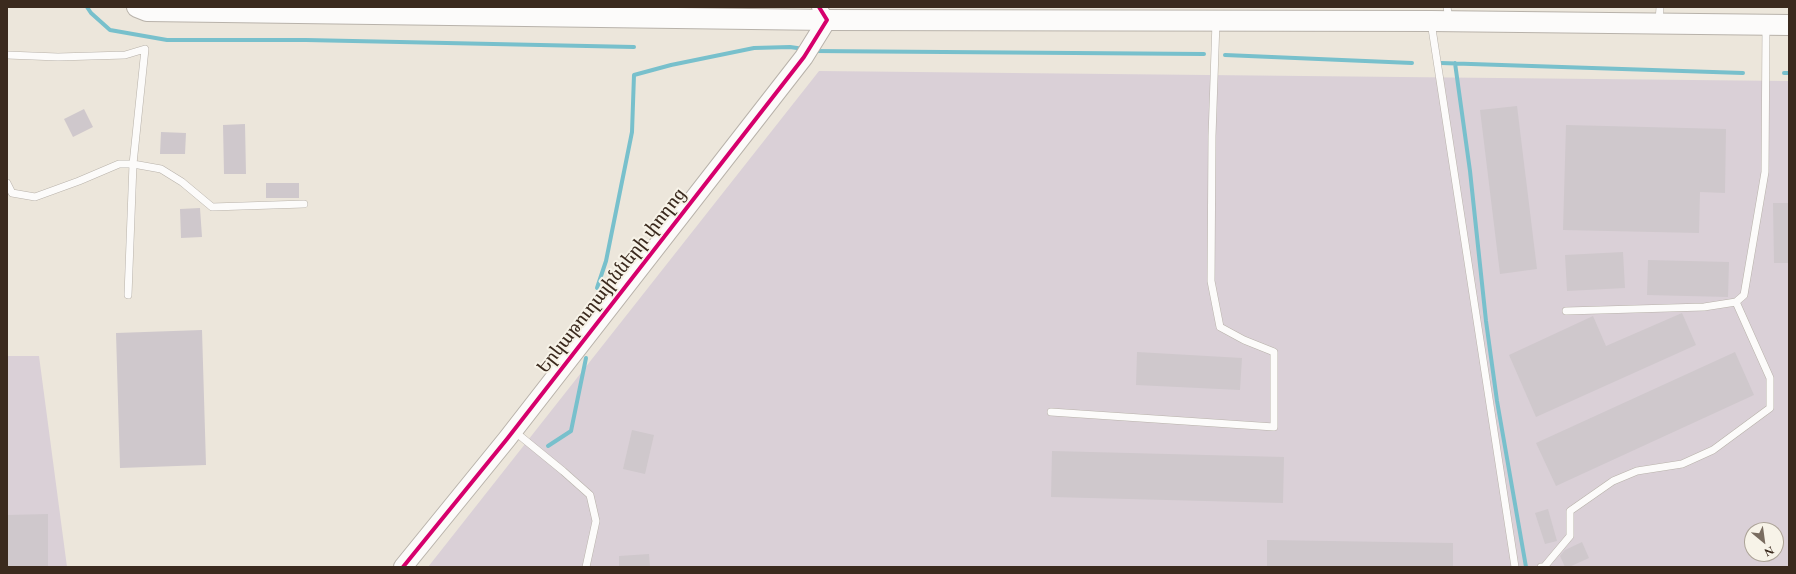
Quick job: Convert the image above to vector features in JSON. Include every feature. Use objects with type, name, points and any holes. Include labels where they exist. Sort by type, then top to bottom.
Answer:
[{"type":"main road","points":[[137,7],[144,10],[155,11],[823,14],[1216,22],[1443,17],[1659,15],[1766,25],[1789,25]]},
{"type":"street","name":"Երկաթուղայինների փողոց","points":[[403,567],[513,431],[804,57],[816,38],[823,14]]},
{"type":"lane","points":[[1443,17],[1514,567]]},
{"type":"lane","points":[[1051,412],[1274,427],[1274,352],[1244,340],[1220,327],[1211,281],[1212,136],[1216,22]]},
{"type":"lane","points":[[1566,312],[1704,307],[1736,302],[1744,295],[1765,172],[1766,25]]},
{"type":"lane","points":[[7,55],[58,57],[125,55],[145,49],[133,164],[128,295]]},
{"type":"lane","points":[[7,183],[12,193],[35,197],[79,182],[119,164],[133,164],[161,169],[182,182],[212,207],[304,204]]},
{"type":"lane","points":[[1541,567],[1544,566],[1570,536],[1570,511],[1619,479],[1637,471],[1682,464],[1714,450],[1770,408],[1770,378],[1736,302]]},
{"type":"lane","points":[[513,431],[563,470],[590,495],[596,521],[586,567]]},
{"type":"shaded area","points":[[819,71],[1789,81],[1789,567],[428,567]]},
{"type":"shaded area","points":[[7,356],[39,356],[67,567],[7,567]]},
{"type":"building","points":[[1517,106],[1537,269],[1500,274],[1480,110]]},
{"type":"building","points":[[84,109],[93,127],[73,137],[64,119]]},
{"type":"building","points":[[245,124],[246,174],[224,174],[223,125]]},
{"type":"building","points":[[1566,125],[1726,129],[1725,193],[1700,192],[1699,233],[1563,230]]},
{"type":"building","points":[[161,132],[186,133],[185,154],[160,154]]},
{"type":"building","points":[[266,183],[299,183],[299,198],[266,198]]},
{"type":"building","points":[[1773,203],[1789,203],[1789,263],[1774,263]]},
{"type":"building","points":[[200,208],[202,237],[181,238],[180,209]]},
{"type":"building","points":[[1623,252],[1625,288],[1567,291],[1565,255]]},
{"type":"building","points":[[1648,260],[1729,262],[1728,297],[1647,295]]},
{"type":"building","points":[[1682,313],[1696,345],[1536,417],[1509,355],[1593,316],[1606,346]]},
{"type":"building","points":[[202,330],[206,465],[120,468],[116,333]]},
{"type":"building","points":[[1137,352],[1242,358],[1240,390],[1136,385]]},
{"type":"building","points":[[1735,352],[1754,395],[1556,486],[1536,443]]},
{"type":"building","points":[[632,430],[654,435],[645,474],[623,469]]},
{"type":"building","points":[[1052,451],[1284,457],[1283,503],[1051,497]]},
{"type":"building","points":[[1548,509],[1557,541],[1545,544],[1535,513]]},
{"type":"building","points":[[48,514],[48,567],[7,567],[7,515]]},
{"type":"building","points":[[1267,540],[1453,543],[1453,567],[1267,567]]},
{"type":"building","points":[[1582,542],[1589,558],[1569,567],[1565,567],[1560,556],[1565,550]]},
{"type":"building","points":[[649,554],[650,567],[619,567],[619,556]]},
{"type":"waterway","points":[[87,7],[91,13],[110,30],[167,40],[306,40],[634,47]]},
{"type":"waterway","points":[[597,288],[606,261],[632,132],[634,75],[671,65],[754,48],[790,47],[804,49]]},
{"type":"waterway","points":[[813,51],[1204,54]]},
{"type":"waterway","points":[[1225,55],[1412,63]]},
{"type":"waterway","points":[[1441,63],[1743,73]]},
{"type":"waterway","points":[[1455,63],[1470,171],[1486,321],[1497,401],[1526,567]]},
{"type":"waterway","points":[[1784,73],[1789,73]]},
{"type":"waterway","points":[[548,446],[571,431],[586,358]]},
{"type":"cycle path","points":[[403,567],[507,439],[804,57],[827,20],[819,7]]}]
